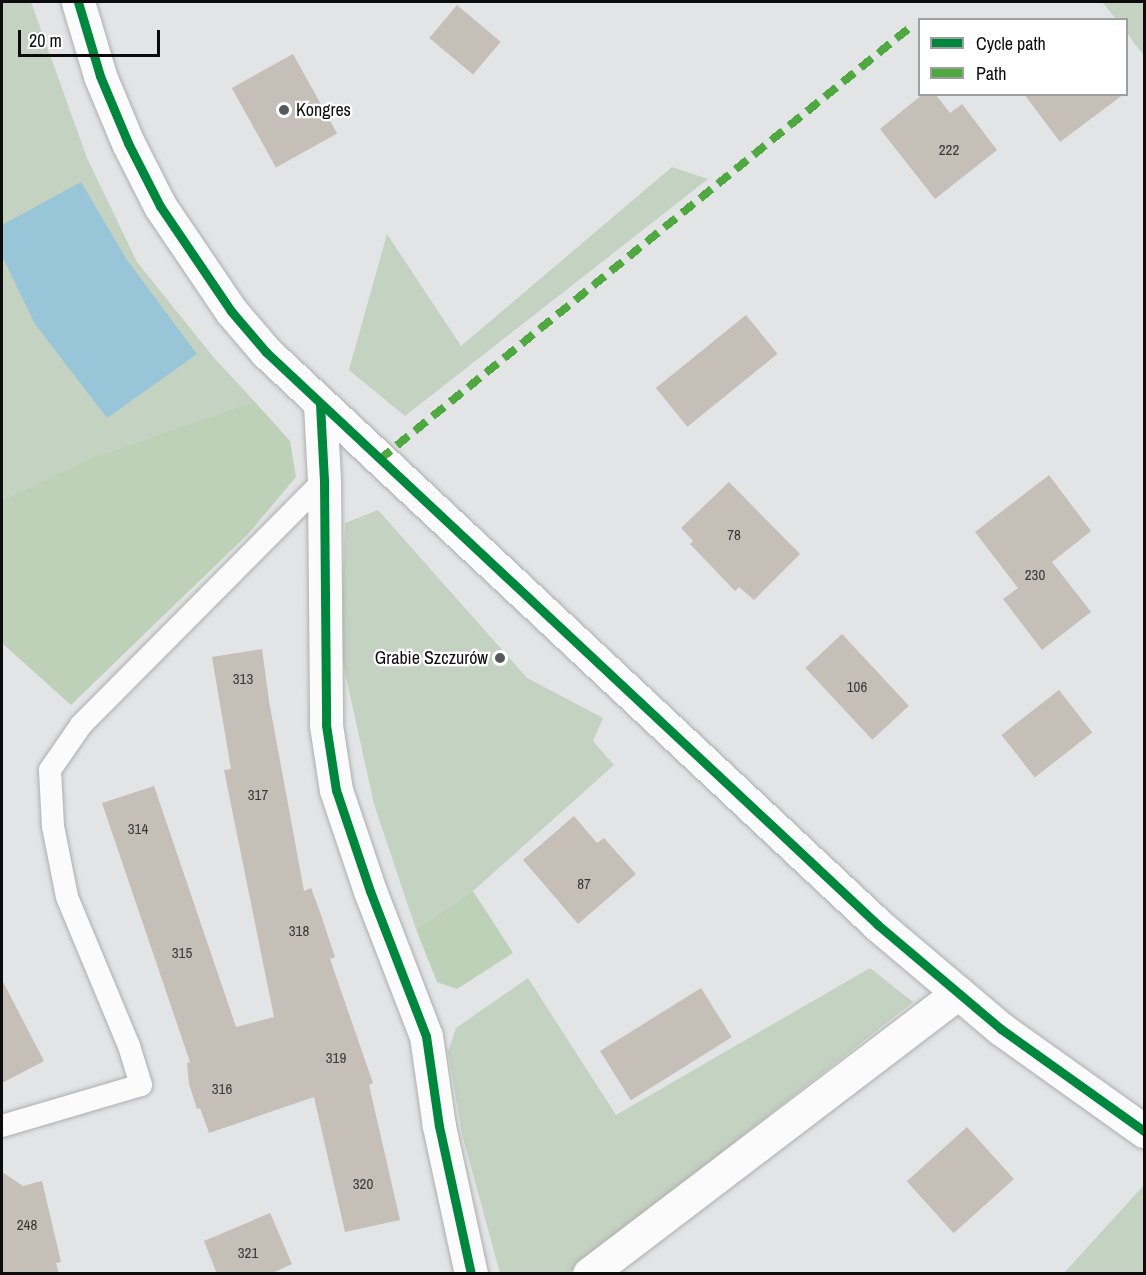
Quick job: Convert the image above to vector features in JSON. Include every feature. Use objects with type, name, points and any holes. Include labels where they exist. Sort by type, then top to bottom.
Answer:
[{"type":"street","points":[[78,2],[100,76],[128,143],[160,206],[231,311],[266,352],[878,925],[1010,1035],[1144,1131]]},
{"type":"street","points":[[320,404],[324,480],[326,725],[336,790],[370,891],[426,1036],[440,1126],[471,1274]]},
{"type":"street","points":[[590,1274],[958,993]]},
{"type":"lane","points":[[2,1126],[141,1085],[129,1046],[67,897],[54,826],[50,770],[81,725],[324,480]]},
{"type":"green space","points":[[2,2],[31,2],[87,158],[137,262],[215,359],[254,401],[88,459],[2,500]]},
{"type":"green space","points":[[1102,2],[1144,2],[1144,56],[1128,34],[1128,18],[1115,18]]},
{"type":"green space","points":[[672,167],[708,179],[405,416],[349,370],[387,234],[461,346]]},
{"type":"green space","points":[[254,401],[290,441],[296,477],[248,534],[71,705],[2,643],[2,500],[88,459]]},
{"type":"green space","points":[[378,510],[527,678],[603,718],[593,741],[614,765],[473,891],[416,929],[374,804],[341,654],[345,523]]},
{"type":"green space","points":[[473,891],[513,953],[457,989],[437,982],[416,929]]},
{"type":"green space","points":[[870,968],[913,1002],[568,1273],[500,1273],[462,1134],[448,1052],[456,1028],[528,978],[616,1115]]},
{"type":"green space","points":[[1144,1185],[1144,1273],[1064,1273]]},
{"type":"water","points":[[81,182],[127,260],[197,354],[107,418],[35,324],[2,256],[2,225]]},
{"type":"building","points":[[457,5],[501,42],[473,75],[429,38]]},
{"type":"building","name":"Kongres","points":[[293,54],[337,134],[276,168],[232,88]]},
{"type":"building","points":[[921,96],[937,96],[950,113],[962,104],[997,150],[935,199],[880,129]]},
{"type":"building","points":[[1026,96],[1121,96],[1060,142]]},
{"type":"building","points":[[746,315],[777,354],[687,427],[656,388]]},
{"type":"building","points":[[1049,475],[1091,531],[1052,562],[1091,612],[1042,650],[1003,599],[1018,588],[975,532]]},
{"type":"building","points":[[729,482],[800,554],[754,600],[739,587],[735,591],[690,544],[693,541],[681,528]]},
{"type":"building","points":[[842,634],[909,706],[872,740],[805,668]]},
{"type":"building","points":[[262,649],[269,701],[304,891],[311,888],[320,912],[335,957],[330,959],[373,1083],[369,1085],[400,1220],[345,1232],[314,1097],[209,1133],[200,1108],[197,1109],[189,1084],[187,1063],[190,1062],[102,803],[154,786],[236,1027],[274,1017],[224,770],[231,769],[212,657]]},
{"type":"building","points":[[1059,690],[1092,733],[1035,777],[1001,735]]},
{"type":"building","points":[[574,816],[597,843],[604,838],[636,874],[578,924],[523,860]]},
{"type":"building","points":[[2,980],[44,1061],[2,1083]]},
{"type":"building","points":[[701,988],[732,1037],[631,1100],[600,1051]]},
{"type":"building","points":[[967,1127],[1014,1179],[954,1233],[907,1181]]},
{"type":"building","points":[[2,1172],[23,1186],[42,1181],[61,1262],[56,1263],[59,1274],[2,1274]]},
{"type":"building","points":[[270,1213],[292,1264],[270,1274],[217,1274],[204,1241]]},
{"type":"marked path","points":[[379,460],[908,29]]},
{"type":"cycle path","points":[[78,2],[100,76],[128,143],[160,206],[231,311],[266,352],[878,925],[1001,1029],[1144,1131]]},
{"type":"cycle path","points":[[320,404],[324,480],[326,725],[336,790],[370,891],[426,1036],[439,1126],[471,1274]]},
{"type":"place","name":"Kongres","points":[[284,110]]},
{"type":"place","name":"Grabie Szczurów","points":[[500,658]]}]
